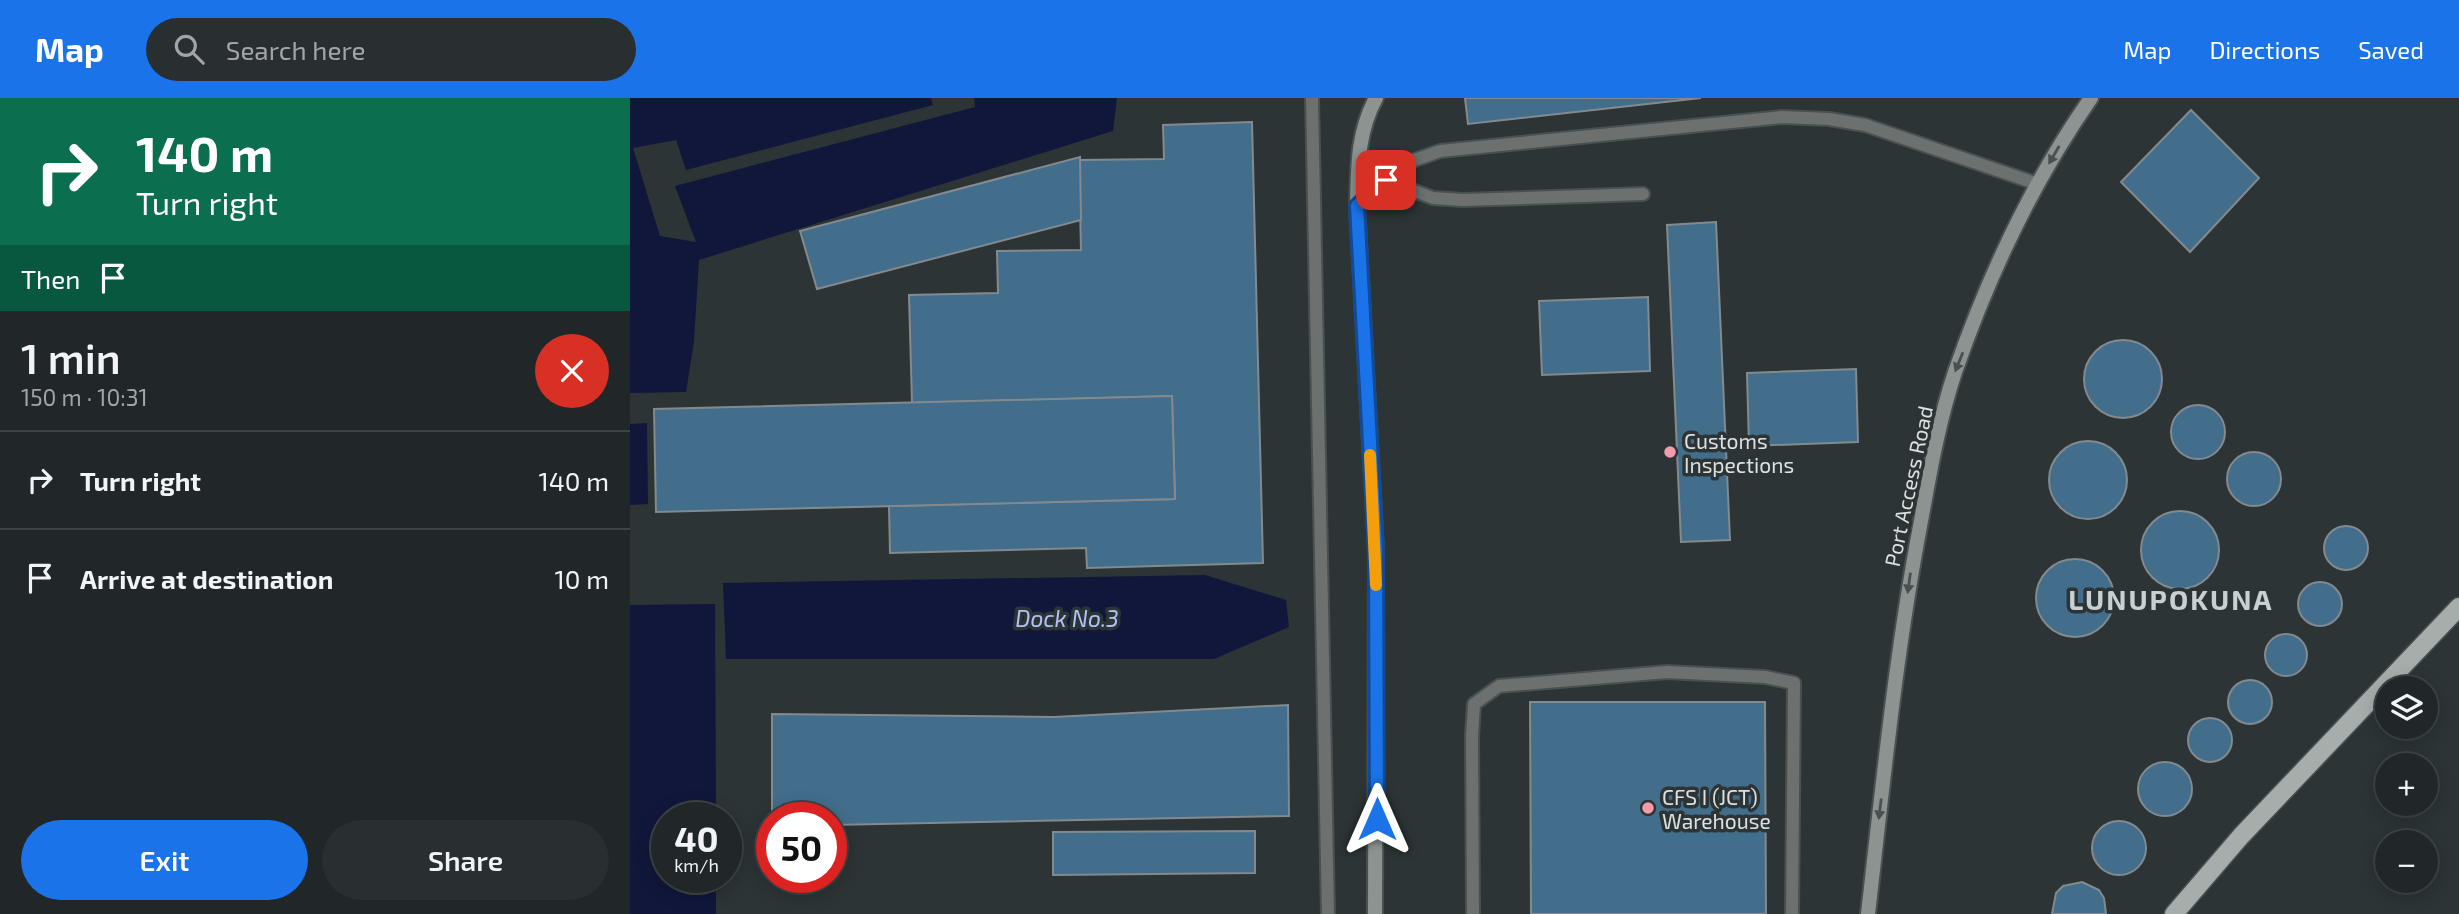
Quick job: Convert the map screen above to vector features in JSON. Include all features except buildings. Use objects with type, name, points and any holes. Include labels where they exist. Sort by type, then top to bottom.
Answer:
[{"type":"main road","points":[[1375,914],[1376,551],[1357,206],[1358,149],[1367,116],[1376,98]]},
{"type":"main road","name":"Port Access Road","points":[[1868,914],[1910,573],[1934,449],[1955,372],[1987,294],[2038,184],[2091,98]]},
{"type":"main road","points":[[2174,914],[2241,836],[2459,607]]},
{"type":"lane","points":[[1312,98],[1328,914]]},
{"type":"lane","points":[[1357,206],[1412,161],[1440,151],[1782,117],[1829,119],[1865,125],[2038,184]]},
{"type":"lane","points":[[1386,180],[1433,198],[1463,200],[1643,194]]},
{"type":"lane","points":[[1473,914],[1474,704],[1499,686],[1667,672],[1765,677],[1794,682],[1792,914]]},
{"type":"water","points":[[630,98],[1117,98],[1113,131],[699,260],[694,341],[686,392],[630,393]]},
{"type":"water","points":[[647,423],[648,504],[630,505],[630,424]]},
{"type":"water","name":"Dock No.3","points":[[1205,575],[1286,600],[1289,627],[1214,659],[726,659],[723,583]]},
{"type":"water","points":[[715,604],[716,802],[651,802],[651,893],[716,893],[716,914],[630,914],[630,605]]},
{"type":"pier","points":[[931,98],[974,98],[975,107],[675,186],[696,242],[660,236],[633,148],[676,140],[686,170],[933,105]]},
{"type":"slow traffic","points":[[1370,455],[1376,585]]},
{"type":"place","name":"Customs Inspections","points":[[1670,452]]},
{"type":"place","name":"CFS I (JCT) Warehouse","points":[[1648,808]]},
{"type":"district","name":"LUNUPOKUNA","points":[[2171,599]]},
{"type":"route","points":[[1377,819],[1376,551],[1357,206],[1386,180]]}]
